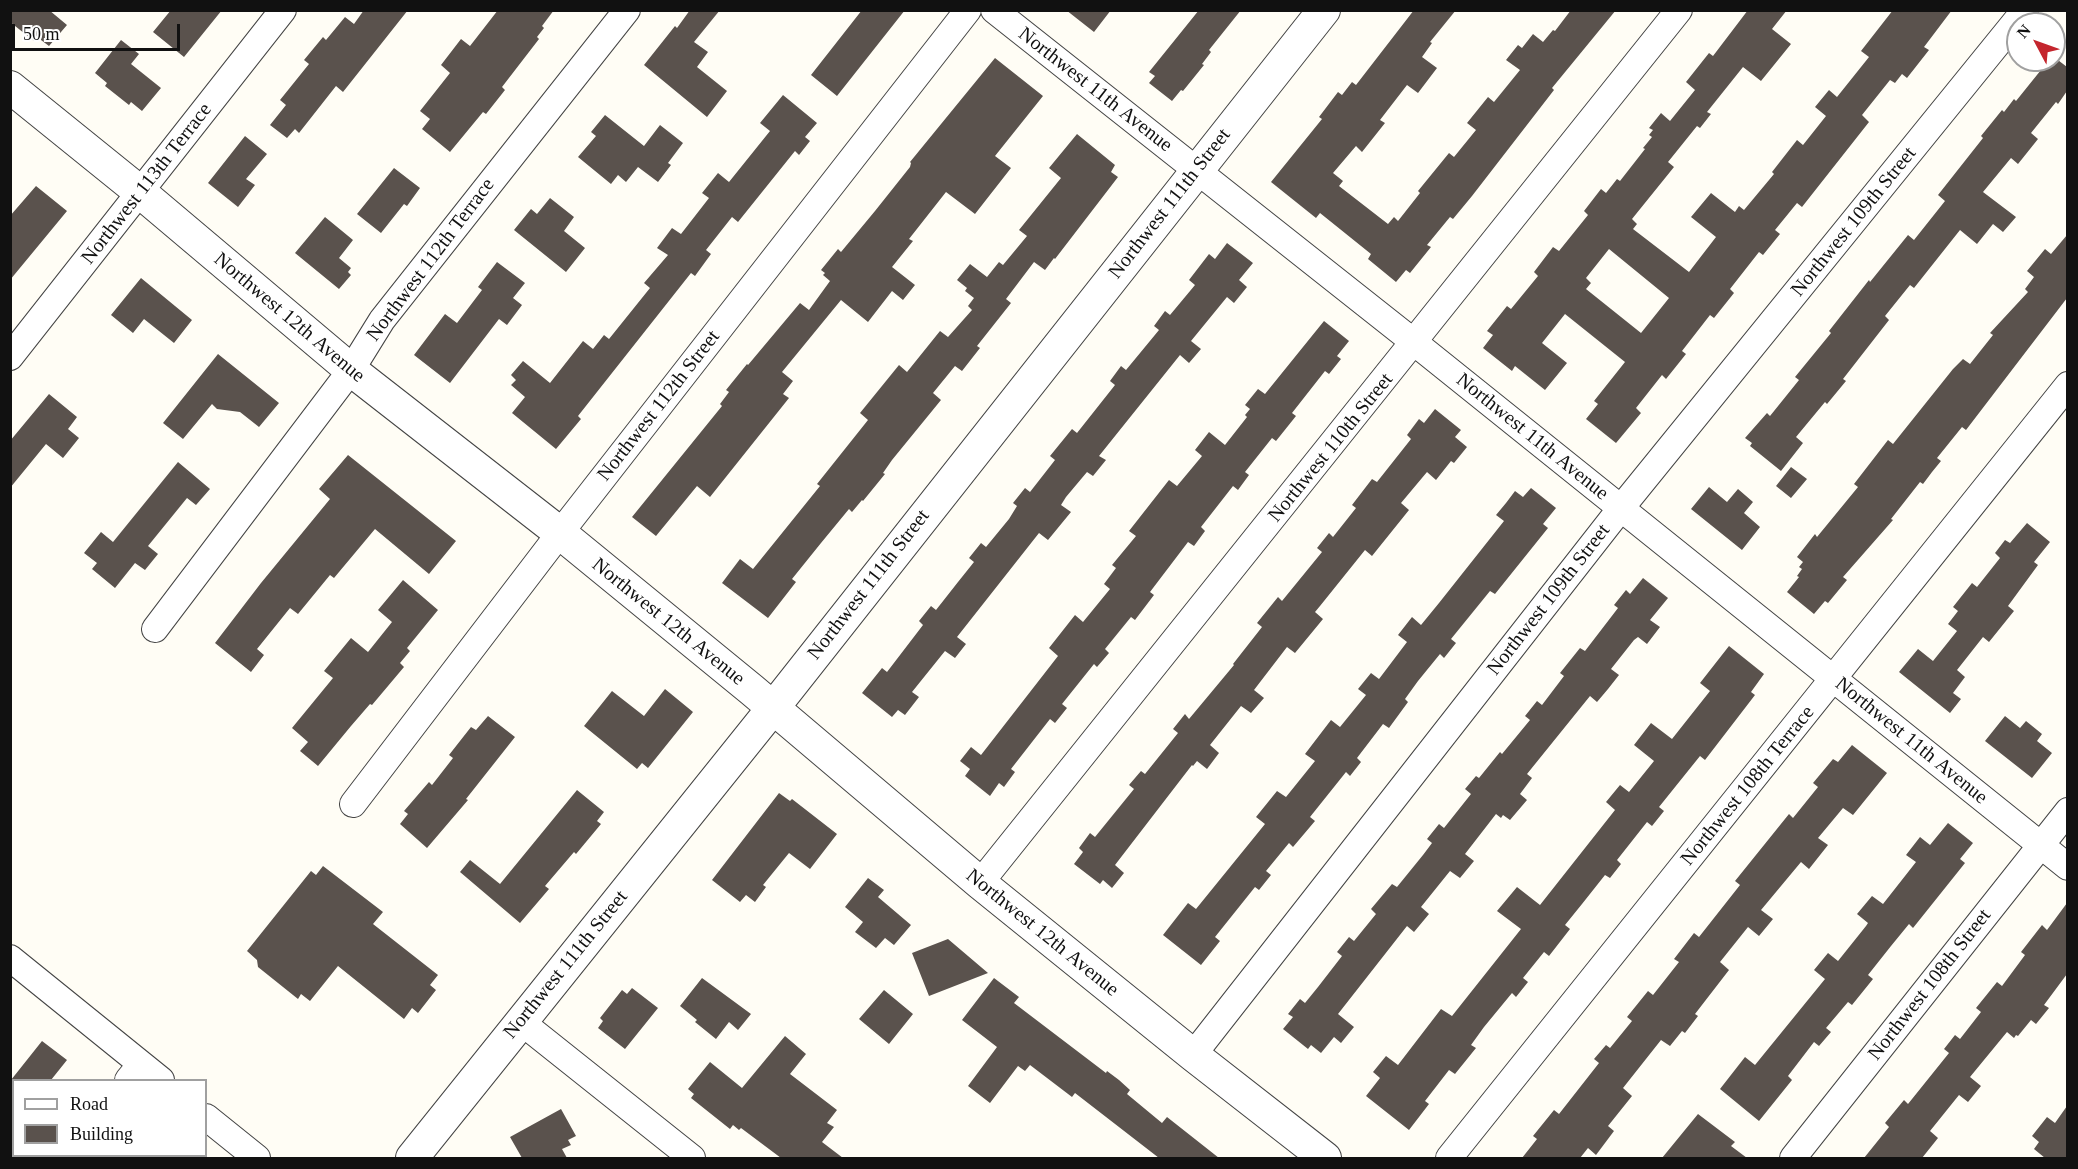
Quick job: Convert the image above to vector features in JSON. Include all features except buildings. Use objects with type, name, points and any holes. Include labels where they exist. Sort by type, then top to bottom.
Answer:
[{"type":"street","name":"Northwest 113th Terrace","points":[[10,357],[283,10]]},
{"type":"street","name":"Northwest 112th Terrace","points":[[155,629],[351,370],[382,320],[627,10]]},
{"type":"street","name":"Northwest 112th Street","points":[[353,804],[560,533],[968,10]]},
{"type":"street","name":"Northwest 11th Avenue","points":[[994,10],[1622,508],[2067,867]]},
{"type":"street","name":"Northwest 111th Street","points":[[412,1158],[773,708],[1324,10]]},
{"type":"street","name":"Northwest 110th Street","points":[[980,884],[1415,343],[1679,10]]},
{"type":"street","name":"Northwest 109th Street","points":[[1193,1055],[1622,508],[2025,10]]},
{"type":"street","name":"Northwest 12th Avenue","points":[[10,87],[140,192],[351,370],[560,533],[773,708],[980,884],[1325,1158]]},
{"type":"street","name":"Northwest 108th Terrace","points":[[1449,1158],[2067,385]]},
{"type":"street","name":"Northwest 108th Street","points":[[1793,1158],[2067,811]]},
{"type":"street","points":[[10,958],[134,1072],[158,1079]]},
{"type":"street","points":[[520,1021],[692,1158]]},
{"type":"street","points":[[207,1118],[257,1158]]}]
